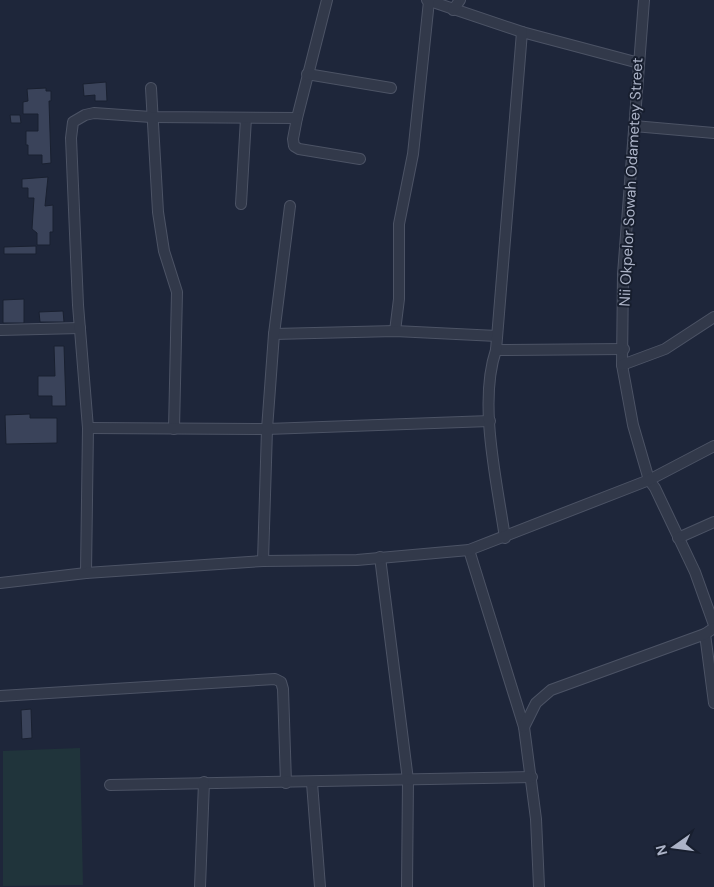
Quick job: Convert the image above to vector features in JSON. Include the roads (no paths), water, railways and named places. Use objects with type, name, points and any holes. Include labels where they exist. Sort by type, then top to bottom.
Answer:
[{"type":"street","points":[[327,0],[297,118],[293,138],[294,146],[299,150],[360,159]]},
{"type":"street","points":[[395,331],[400,299],[399,224],[413,154],[428,0],[522,32],[639,63]]},
{"type":"street","points":[[453,10],[460,0]]},
{"type":"street","name":"Nii Okpelor Sowah Odametey Street","points":[[644,0],[623,274],[624,349],[622,365],[632,425],[649,480],[655,488],[695,572],[711,629],[714,703]]},
{"type":"street","points":[[505,538],[490,421],[488,386],[490,368],[496,350],[522,32]]},
{"type":"street","points":[[307,74],[391,88]]},
{"type":"street","points":[[151,88],[151,118],[158,212],[164,251],[177,292],[174,429]]},
{"type":"street","points":[[86,573],[88,428],[80,328],[70,138],[73,122],[94,112],[151,118],[297,118]]},
{"type":"street","points":[[241,204],[246,118]]},
{"type":"street","points":[[634,126],[714,133]]},
{"type":"street","points":[[263,561],[267,429],[274,334],[290,206]]},
{"type":"street","points":[[622,365],[665,349],[714,317]]},
{"type":"street","points":[[0,330],[80,328]]},
{"type":"street","points":[[274,334],[395,331],[497,336]]},
{"type":"street","points":[[496,350],[624,349]]},
{"type":"street","points":[[88,428],[267,429],[490,421]]},
{"type":"street","points":[[0,583],[86,573],[263,561],[357,560],[469,550],[505,538],[561,513],[649,480],[714,446]]},
{"type":"street","points":[[678,538],[714,522]]},
{"type":"street","points":[[469,550],[524,727],[536,819],[538,887]]},
{"type":"street","points":[[380,557],[408,780],[406,887]]},
{"type":"street","points":[[524,727],[536,703],[551,690],[711,629]]},
{"type":"street","points":[[0,696],[275,679],[280,682],[283,689],[286,783]]},
{"type":"street","points":[[110,785],[532,778]]},
{"type":"street","points":[[200,887],[204,782]]},
{"type":"street","points":[[312,782],[320,887]]}]
